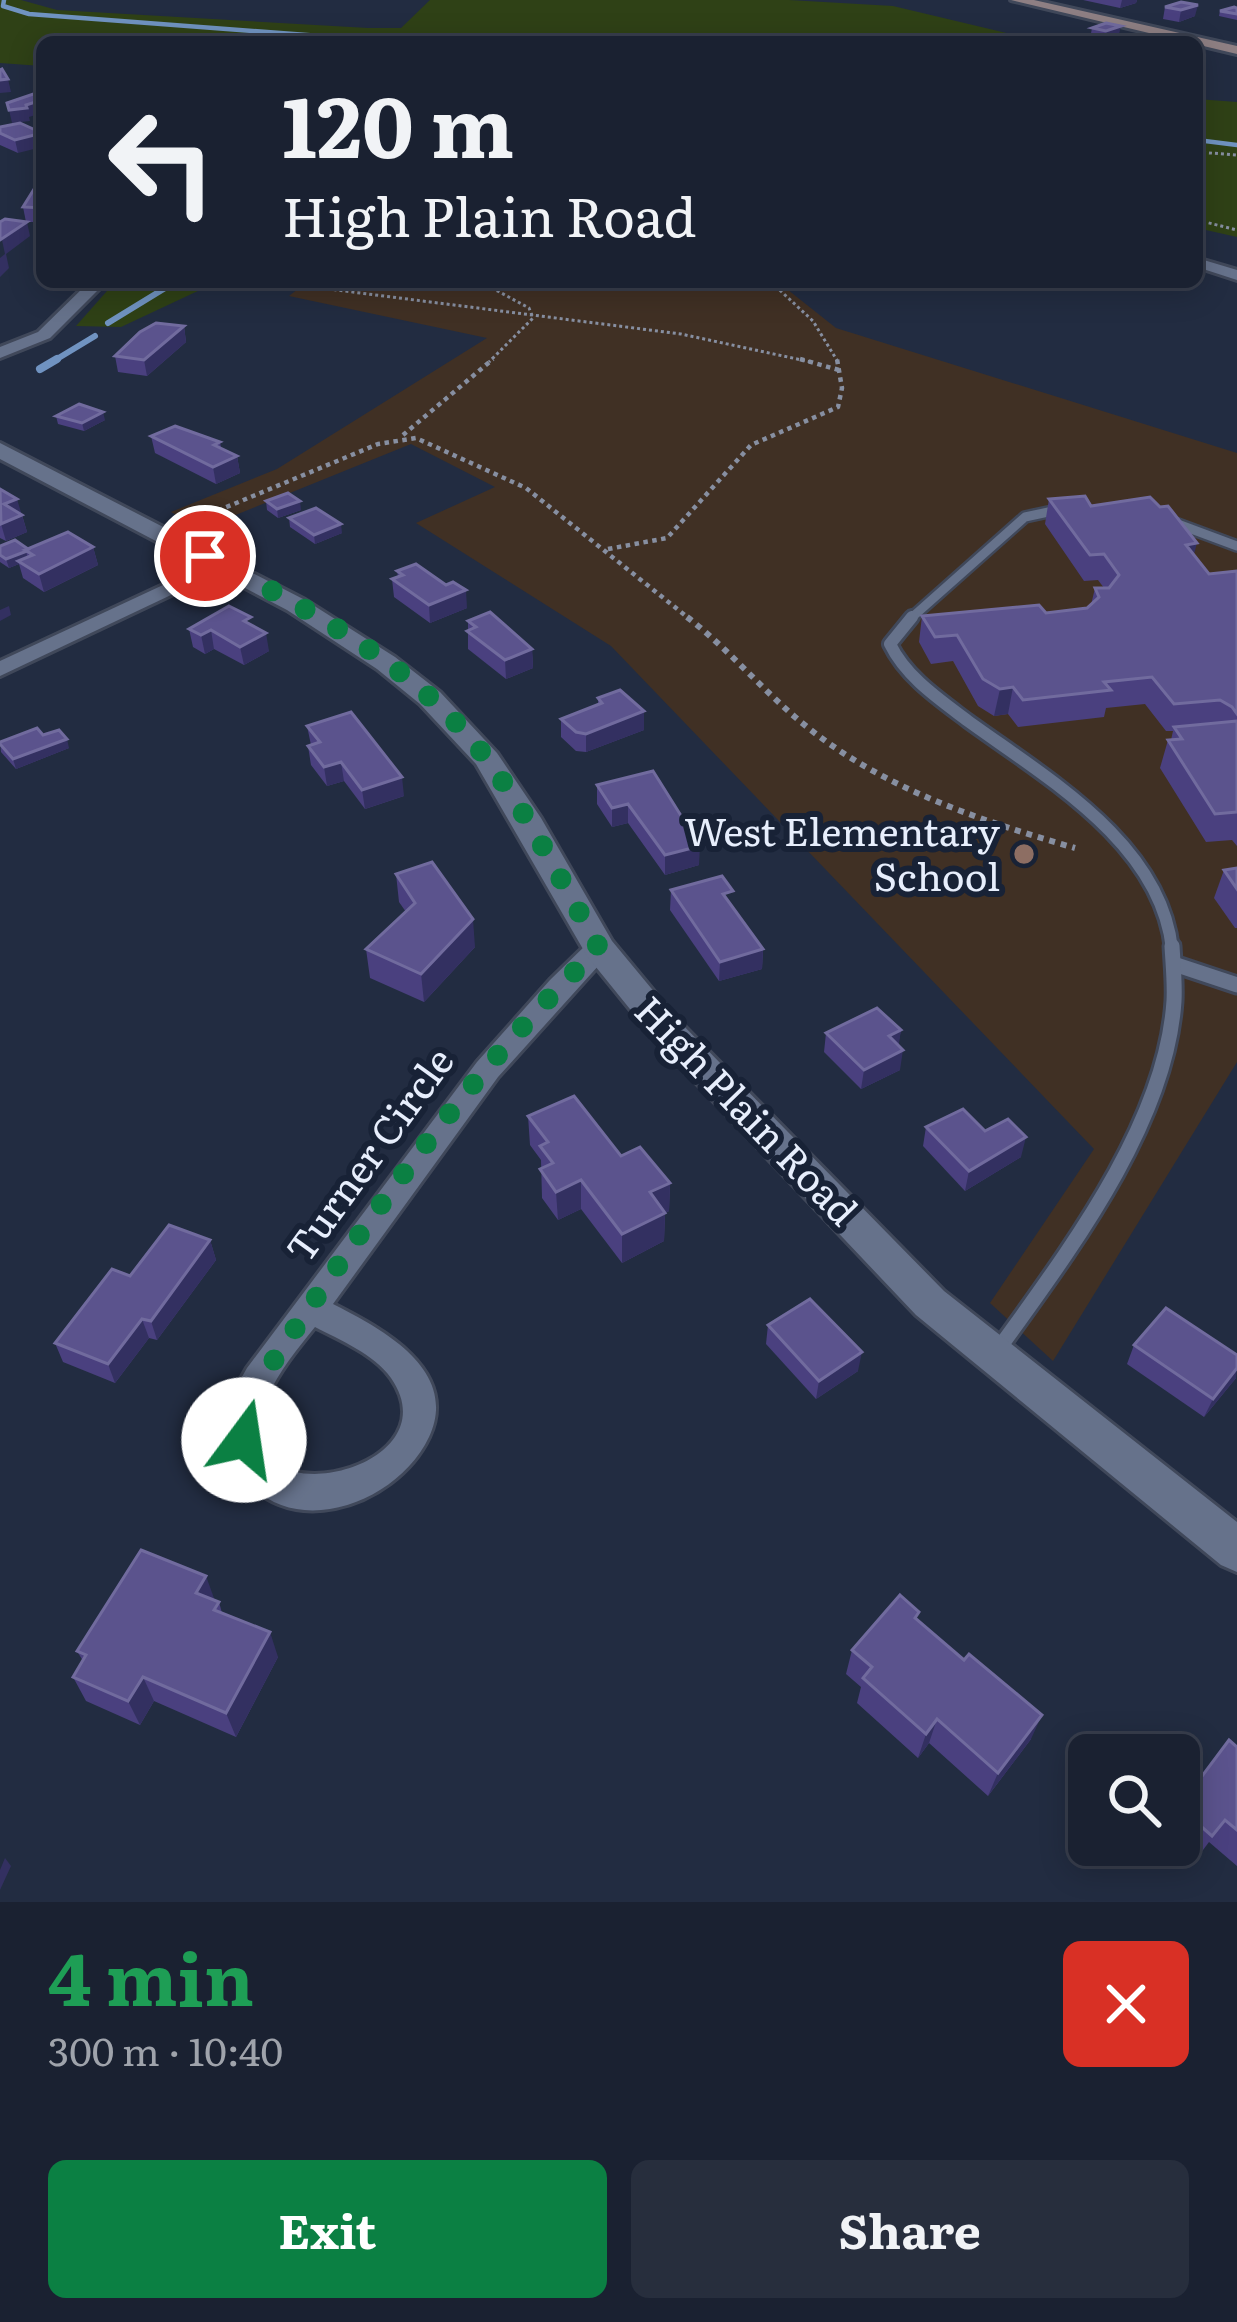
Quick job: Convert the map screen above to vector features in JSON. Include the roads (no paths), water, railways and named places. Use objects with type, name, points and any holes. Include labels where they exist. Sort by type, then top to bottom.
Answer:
[{"type":"main road","points":[[1017,0],[1175,36]]},
{"type":"main road","points":[[1203,42],[1237,50]]},
{"type":"street","points":[[1203,264],[1237,275]]},
{"type":"street","points":[[0,353],[44,335],[92,288]]},
{"type":"street","name":"High Plain Road","points":[[0,450],[221,565],[386,663],[460,726],[526,818],[599,948],[663,1026],[930,1303],[1237,1550]]},
{"type":"street","points":[[0,669],[221,565]]},
{"type":"street","name":"Turner Circle","points":[[311,1309],[391,1354],[411,1378],[418,1407],[402,1454],[374,1479],[339,1493],[285,1488],[258,1468],[244,1440],[243,1424],[252,1393],[311,1309],[468,1089],[544,1000],[599,948]]},
{"type":"lane","points":[[995,1354],[1083,1233],[1137,1127],[1161,1066],[1177,994],[1177,965],[1150,885],[1090,811],[919,680],[892,655],[890,644],[897,630],[1025,517],[1084,508]]},
{"type":"lane","points":[[1162,518],[1237,546]]},
{"type":"lane","points":[[1177,965],[1237,986]]},
{"type":"waterway","points":[[4,0],[3,6],[29,14],[320,36]]},
{"type":"waterway","points":[[1203,141],[1237,145]]},
{"type":"waterway","points":[[108,323],[165,288]]},
{"type":"waterway","points":[[56,360],[95,336]]},
{"type":"waterway","points":[[40,369],[56,360]]},
{"type":"waterway","points":[[52,362],[56,360]]},
{"type":"place","name":"West Elementary School","points":[[1024,854]]}]
